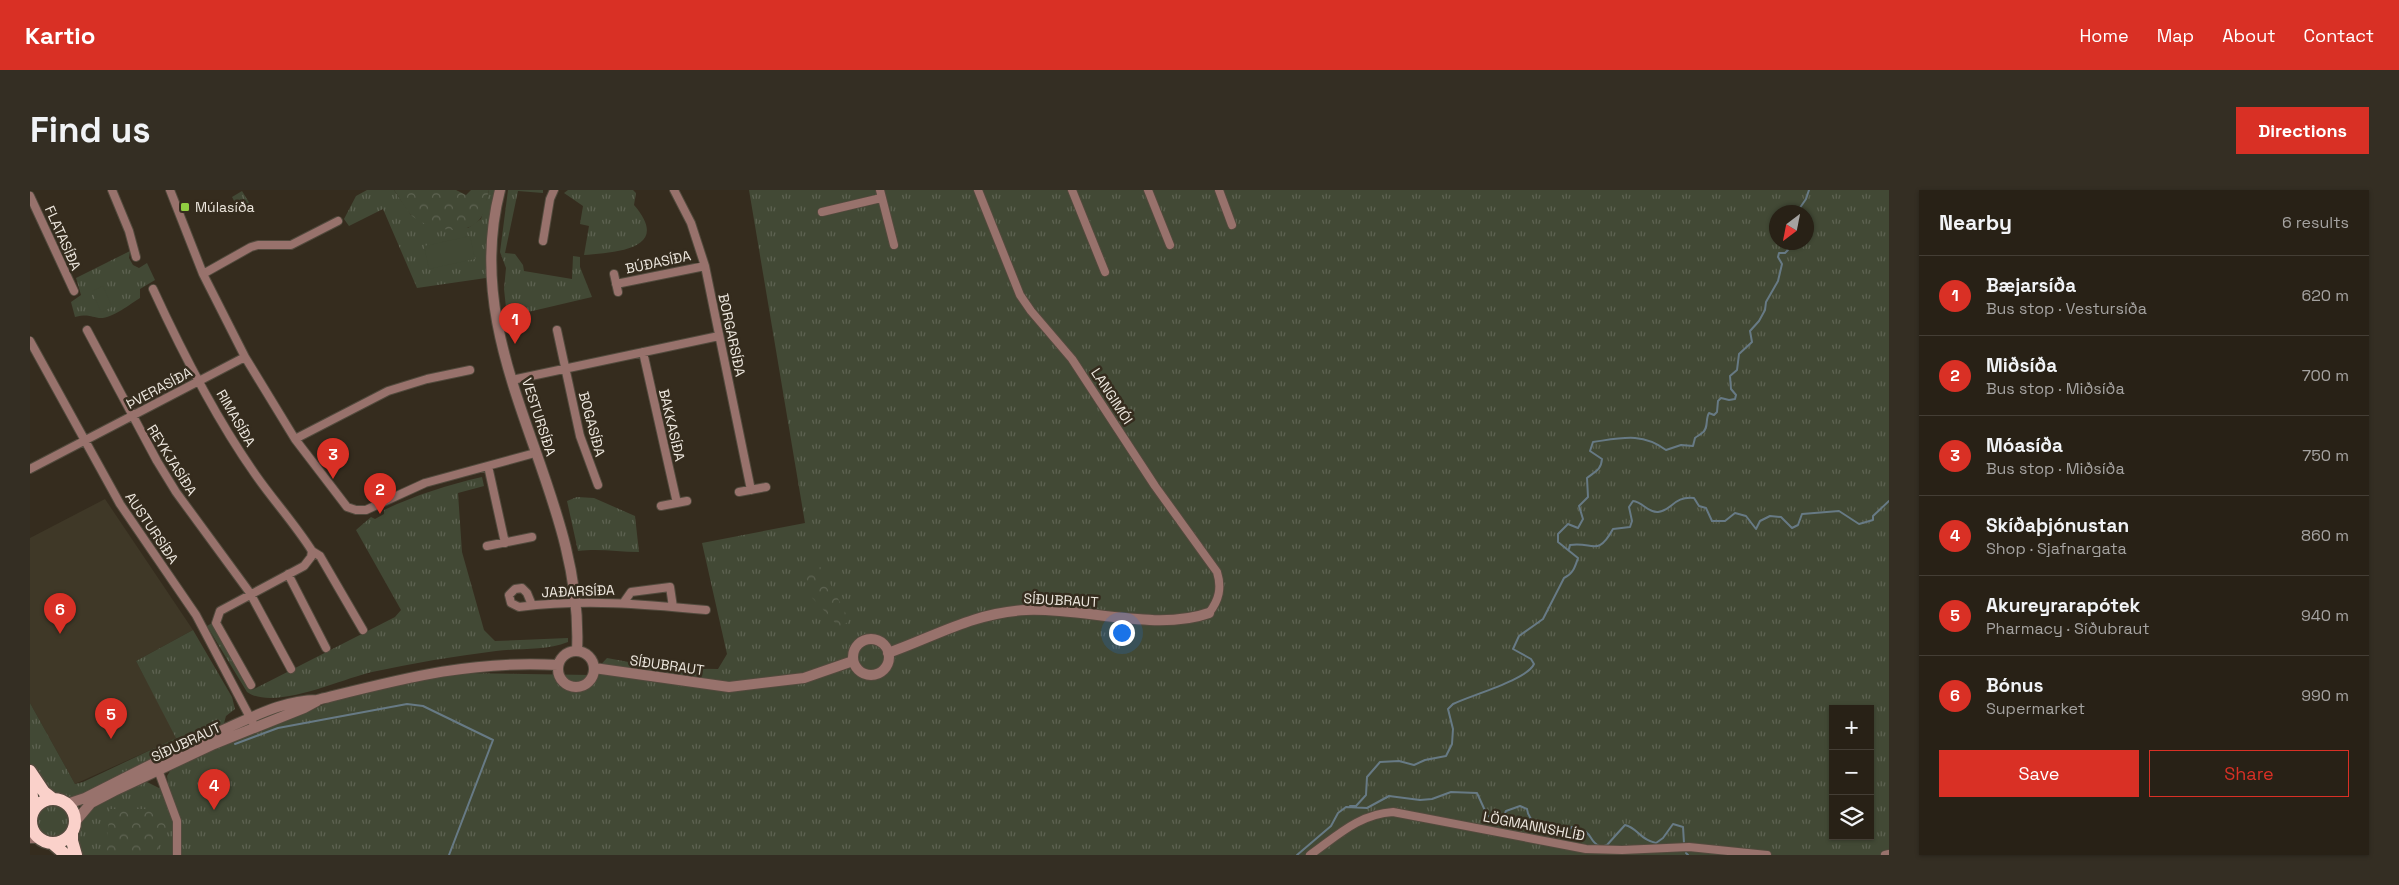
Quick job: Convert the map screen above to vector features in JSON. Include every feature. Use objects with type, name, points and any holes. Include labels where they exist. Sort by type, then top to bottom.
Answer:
[{"type":"highway","points":[[30,771],[44,792],[67,804],[73,812],[72,842],[76,855]]},
{"type":"highway","points":[[30,784],[34,838],[52,843],[66,855]]},
{"type":"highway","points":[[32,817],[46,800],[53,798]]},
{"type":"highway","points":[[52,843],[63,840],[73,827]]},
{"type":"street","points":[[112,190],[129,231],[136,257]]},
{"type":"street","points":[[170,190],[203,274],[245,357],[295,440],[342,502],[356,510],[366,510],[425,483],[535,453]]},
{"type":"street","name":"VESTURSÍÐA","points":[[500,190],[492,236],[491,284],[497,330],[535,453],[559,516],[576,601],[577,651]]},
{"type":"street","points":[[543,240],[550,199],[554,190]]},
{"type":"street","name":"BORGARSÍÐA","points":[[674,190],[691,223],[705,266],[751,490]]},
{"type":"street","name":"LANGIMÓI","points":[[978,190],[1020,295],[1031,311],[1072,358],[1155,486],[1212,564],[1219,580],[1219,588],[1216,602],[1209,613]]},
{"type":"street","points":[[1072,190],[1105,272]]},
{"type":"street","points":[[1148,190],[1170,246]]},
{"type":"street","points":[[1219,190],[1232,225]]},
{"type":"street","points":[[822,212],[880,194],[887,210],[894,245]]},
{"type":"street","name":"FLATASÍÐA","points":[[30,196],[74,291]]},
{"type":"street","points":[[203,274],[251,247],[258,245],[291,245],[338,221]]},
{"type":"street","name":"BÚÐASÍÐA","points":[[614,274],[617,288],[705,266]]},
{"type":"street","name":"RIMASÍÐA","points":[[153,289],[199,381],[254,474],[312,551],[320,556],[363,630]]},
{"type":"street","name":"REYKJASÍÐA","points":[[87,330],[132,418],[176,492],[250,593]]},
{"type":"street","name":"BOGASÍÐA","points":[[557,330],[580,436],[598,485]]},
{"type":"street","points":[[512,380],[719,336]]},
{"type":"street","name":"AUSTURSÍÐA","points":[[30,341],[120,504],[196,615],[255,727]]},
{"type":"street","name":"BAKKASÍÐA","points":[[643,352],[677,503]]},
{"type":"street","name":"ÞVERASÍÐA","points":[[30,469],[84,440],[132,418],[245,357]]},
{"type":"street","points":[[295,440],[388,390],[470,370]]},
{"type":"street","points":[[488,466],[506,543]]},
{"type":"street","points":[[739,492],[766,487]]},
{"type":"street","points":[[661,506],[687,501]]},
{"type":"street","points":[[487,546],[532,537]]},
{"type":"street","points":[[251,685],[216,623],[220,611],[250,593],[304,566],[311,557],[312,551]]},
{"type":"street","points":[[288,574],[326,648]]},
{"type":"street","name":"JAÐARSÍÐA","points":[[624,602],[631,592],[670,587],[672,607]]},
{"type":"street","points":[[250,593],[291,669]]},
{"type":"street","name":"JAÐARSÍÐA","points":[[532,605],[576,601],[624,602],[706,610]]},
{"type":"street","name":"SÍÐUBRAUT","points":[[888,653],[970,619],[992,613],[1038,610],[1151,618],[1198,616],[1209,613]]},
{"type":"street","points":[[867,640],[880,642],[888,653],[885,668],[875,675],[862,674],[853,661],[855,648],[867,640]]},
{"type":"street","points":[[577,651],[588,655],[594,668],[588,683],[572,687],[562,681],[558,665],[566,654],[577,651]]},
{"type":"street","name":"SÍÐUBRAUT","points":[[594,668],[729,687],[804,678],[853,661]]},
{"type":"street","name":"SÍÐUBRAUT","points":[[73,827],[91,803],[251,717],[303,700],[317,700],[425,673],[469,666],[558,665]]},
{"type":"street","name":"SÍÐUBRAUT","points":[[67,804],[304,708],[317,700]]},
{"type":"street","points":[[156,767],[177,821],[177,855]]},
{"type":"street","name":"LÖGMANNSHLÍÐ","points":[[1310,855],[1360,819],[1377,813],[1393,812],[1586,849],[1622,850],[1689,847],[1768,855]]},
{"type":"street","points":[[1885,855],[1889,854]]},
{"type":"shaded area","points":[[105,499],[193,630],[136,661],[177,738],[75,784],[30,703],[30,538]]},
{"type":"green space","points":[[367,190],[394,190],[411,215],[468,228],[481,219],[489,190],[497,190],[489,224],[486,278],[417,288],[383,209],[349,226],[344,219],[356,196]]},
{"type":"green space","points":[[394,190],[456,190],[466,195],[471,190],[489,190],[485,209],[480,219],[473,225],[465,228],[446,230],[427,225],[412,216]]},
{"type":"green space","points":[[508,190],[543,190],[543,193],[518,191],[505,253],[515,254],[523,265],[524,271],[572,279],[573,256],[580,257],[580,267],[592,297],[507,317],[504,289],[506,268],[500,252]]},
{"type":"green space","points":[[568,190],[633,190],[636,193],[634,205],[644,220],[647,231],[643,240],[635,246],[623,250],[584,255],[589,226],[580,224],[583,206],[564,193]]},
{"type":"green space","points":[[749,190],[1889,190],[1889,855],[80,855],[77,831],[80,822],[85,814],[104,800],[143,780],[159,788],[168,783],[167,776],[172,768],[223,745],[335,700],[461,673],[591,675],[607,658],[661,668],[718,669],[727,654],[702,543],[805,523]]},
{"type":"green space","points":[[242,191],[250,204],[239,210],[232,197]]},
{"type":"green space","points":[[470,236],[475,259],[429,269],[424,246]]},
{"type":"green space","points":[[130,251],[129,258],[133,265],[139,268],[147,263],[155,280],[140,289],[140,298],[121,311],[104,318],[85,315],[75,317],[71,302],[81,295],[76,278]]},
{"type":"green space","points":[[103,286],[112,307],[101,312],[92,291]]},
{"type":"green space","points":[[482,477],[484,486],[458,493],[462,552],[484,630],[495,641],[568,638],[568,642],[550,647],[505,650],[434,660],[372,672],[290,696],[259,697],[247,692],[207,626],[212,623],[252,690],[395,617],[401,610],[356,530],[371,517],[375,519],[384,514],[384,510],[432,491]]},
{"type":"green space","points":[[577,497],[594,498],[635,516],[639,552],[578,551],[567,501]]},
{"type":"green space","points":[[814,565],[822,568],[846,614],[848,622],[839,627],[807,592],[805,574]]},
{"type":"green space","points":[[193,630],[232,697],[235,709],[226,716],[223,727],[81,798],[65,797],[42,785],[32,771],[30,763],[30,703],[75,784],[83,782],[176,738],[136,661]]},
{"type":"green space","points":[[52,802],[64,808],[70,820],[64,832],[52,838],[40,832],[34,820],[40,808]]},
{"type":"green space","points":[[110,809],[154,809],[165,814],[168,827],[155,855],[105,855]]},
{"type":"waterway","points":[[1802,205],[1809,190]]},
{"type":"waterway","points":[[1350,806],[1356,806],[1366,795],[1367,777],[1380,762],[1399,761],[1414,765],[1425,760],[1446,756],[1452,744],[1453,729],[1448,709],[1453,704],[1521,676],[1534,664],[1531,659],[1513,649],[1519,636],[1543,619],[1564,578],[1572,572],[1576,564],[1578,558],[1558,542],[1558,534],[1568,524],[1578,528],[1583,519],[1579,506],[1588,497],[1587,478],[1599,468],[1602,459],[1590,451],[1593,442],[1631,438],[1657,444],[1666,450],[1681,445],[1693,446],[1695,438],[1705,429],[1709,413],[1714,415],[1717,412],[1718,401],[1721,398],[1735,399],[1736,395],[1731,389],[1730,376],[1737,370],[1739,354],[1752,342],[1750,331],[1759,321],[1765,310],[1766,302],[1778,281],[1782,264],[1778,257],[1779,253],[1785,253],[1788,250]]},
{"type":"waterway","points":[[1569,549],[1570,545],[1578,544],[1598,546],[1608,538],[1613,529],[1630,527],[1632,521],[1629,507],[1633,501],[1640,503],[1651,511],[1658,512],[1667,509],[1682,499],[1694,498],[1699,506],[1706,508],[1712,521],[1725,521],[1735,513],[1746,516],[1756,529],[1760,521],[1770,516],[1781,517],[1792,528],[1798,525],[1802,514],[1839,511],[1859,524],[1873,520],[1873,516],[1889,501]]},
{"type":"waterway","points":[[235,744],[278,728],[407,704],[423,706],[493,740],[449,855]]},
{"type":"waterway","points":[[1297,855],[1331,826],[1338,813],[1346,807],[1367,808],[1389,796],[1420,800],[1432,799],[1451,792],[1477,793],[1487,815],[1496,821],[1502,819],[1506,811],[1520,806],[1527,809],[1528,814],[1535,823],[1545,831],[1556,834],[1572,827],[1587,833],[1595,844],[1599,846]]},
{"type":"waterway","points":[[1604,846],[1625,825],[1646,839],[1656,843],[1663,838],[1673,824],[1683,827],[1684,843]]},
{"type":"place","name":"Múlasíða","points":[[185,207]]},
{"type":"place","name":"Bæjarsíða","points":[[515,344]]},
{"type":"place","name":"Móasíða","points":[[333,479]]},
{"type":"place","name":"Miðsíða","points":[[380,514]]},
{"type":"place","name":"Bónus","points":[[60,634]]},
{"type":"place","name":"Akureyrarapótek","points":[[111,739]]},
{"type":"place","name":"Skíðaþjónustan","points":[[214,810]]}]
